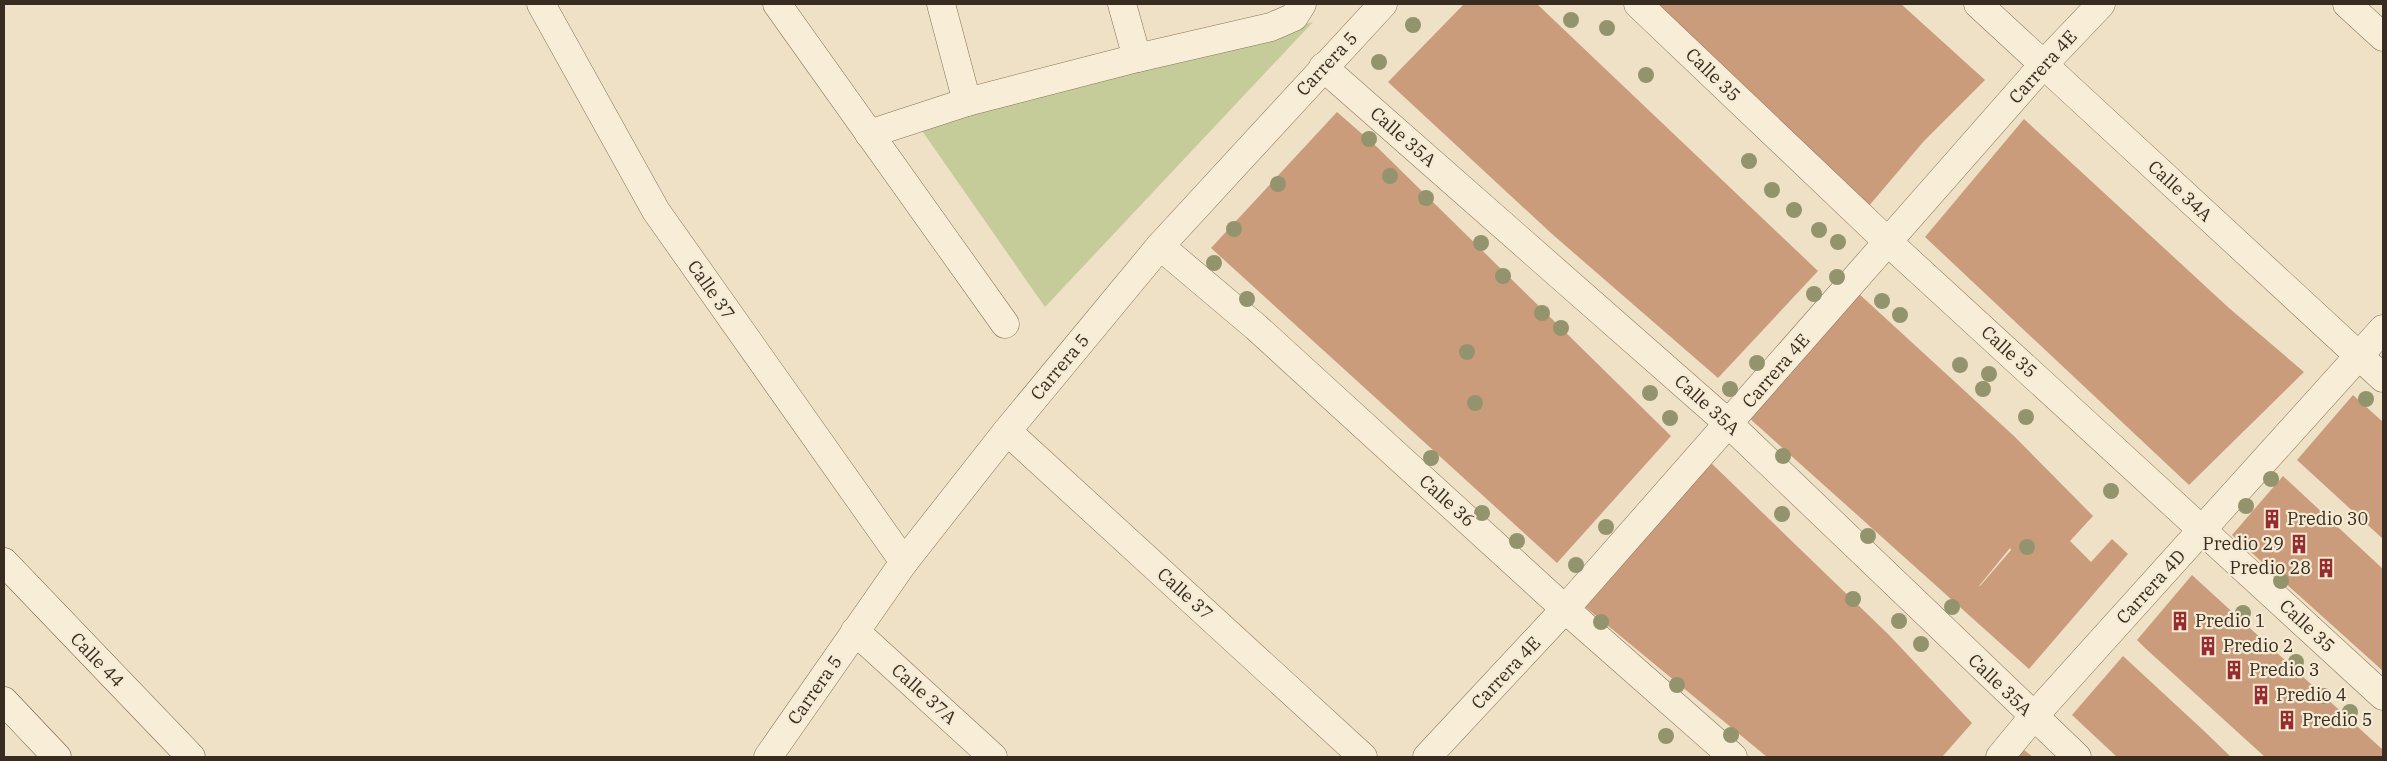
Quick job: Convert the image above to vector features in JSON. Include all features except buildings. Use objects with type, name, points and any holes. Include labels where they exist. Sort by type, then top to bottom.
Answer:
[{"type":"street","name":"Calle 37","points":[[541,4],[656,211],[904,562]]},
{"type":"street","points":[[777,4],[1005,324]]},
{"type":"street","points":[[942,4],[967,102]]},
{"type":"street","points":[[1122,4],[1137,58]]},
{"type":"street","points":[[869,134],[967,102],[1137,58],[1271,27],[1294,17],[1302,4]]},
{"type":"street","name":"Carrera 5","points":[[768,757],[904,562],[1007,431],[1160,246],[1383,4]]},
{"type":"street","name":"Calle 35","points":[[1638,4],[1888,242],[2383,696]]},
{"type":"street","name":"Calle 34A","points":[[1978,4],[2383,378]]},
{"type":"street","name":"Carrera 4E","points":[[1427,757],[1564,609],[1729,424],[2043,65],[2102,4]]},
{"type":"street","points":[[2347,4],[2383,37]]},
{"type":"street","name":"Calle 35A","points":[[1323,67],[1729,424],[2033,717],[2077,757]]},
{"type":"street","name":"Calle 36","points":[[1160,246],[1256,327],[1564,609],[1733,757]]},
{"type":"street","name":"Carrera 4D","points":[[2000,757],[2033,717],[2383,329]]},
{"type":"street","name":"Calle 37","points":[[1007,431],[1362,757]]},
{"type":"street","name":"Calle 44","points":[[4,562],[191,757]]},
{"type":"street","name":"Calle 37A","points":[[855,631],[993,757]]},
{"type":"street","points":[[4,701],[57,757]]},
{"type":"green space","points":[[1313,22],[1045,307],[918,125]]},
{"type":"place","name":"Predio 30","points":[[2272,519]]},
{"type":"place","name":"Predio 29","points":[[2299,544]]},
{"type":"place","name":"Predio 28","points":[[2326,568]]},
{"type":"place","name":"Predio 1","points":[[2180,621]]},
{"type":"place","name":"Predio 2","points":[[2208,646]]},
{"type":"place","name":"Predio 3","points":[[2234,670]]},
{"type":"place","name":"Predio 4","points":[[2261,695]]},
{"type":"place","name":"Predio 5","points":[[2287,720]]}]
